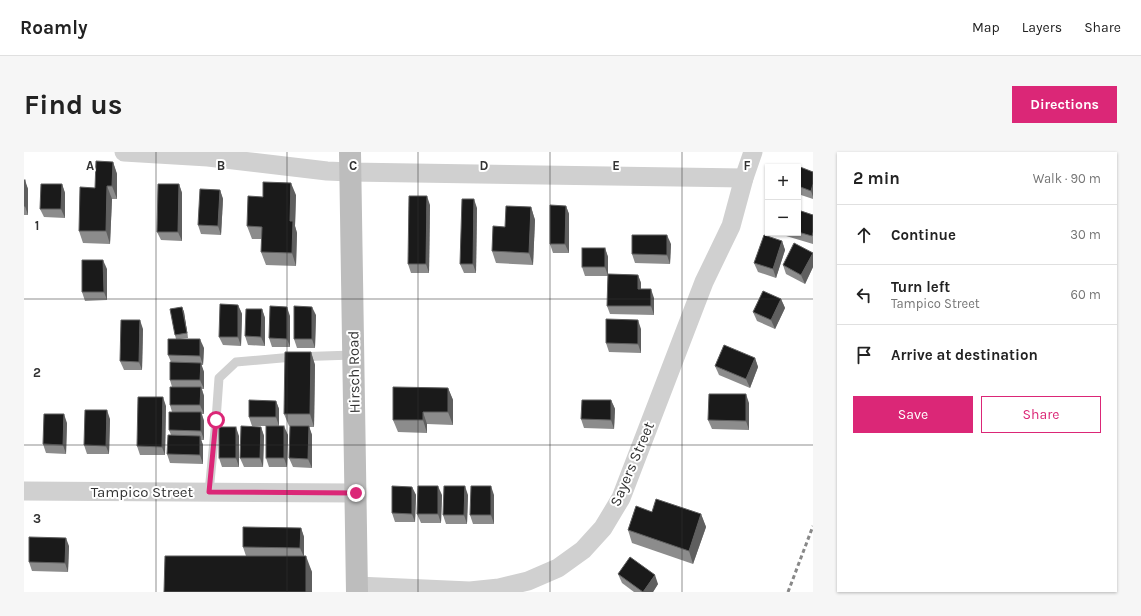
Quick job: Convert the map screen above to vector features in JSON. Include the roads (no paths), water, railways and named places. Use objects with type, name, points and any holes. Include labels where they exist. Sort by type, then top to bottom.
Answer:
[{"type":"main road","name":"Hirsch Road","points":[[350,162],[357,589]]},
{"type":"street","points":[[124,152],[208,157],[327,171],[350,162],[744,178]]},
{"type":"street","name":"Sayers Street","points":[[357,589],[470,591],[499,588],[528,581],[558,568],[583,550],[603,528],[621,498],[704,282],[731,226],[744,178],[753,152]]},
{"type":"street","name":"Tampico Street","points":[[24,491],[356,493]]},
{"type":"lane","points":[[209,492],[219,378],[236,362],[293,357],[353,355]]},
{"type":"railway","points":[[788,592],[813,526]]}]
